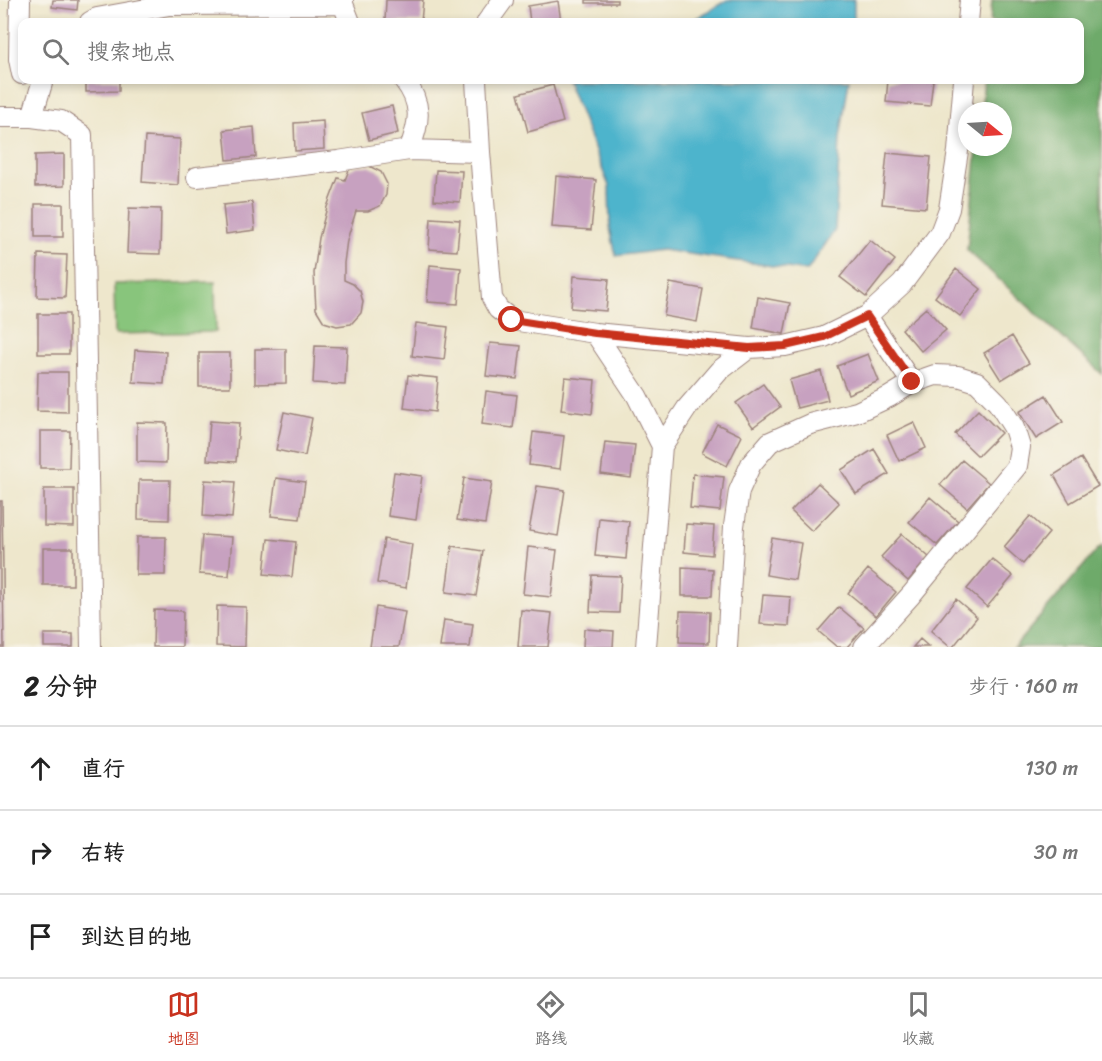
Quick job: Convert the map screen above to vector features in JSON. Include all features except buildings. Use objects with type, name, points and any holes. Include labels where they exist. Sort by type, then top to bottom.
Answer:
[{"type":"lane","points":[[20,0],[20,18]]},
{"type":"lane","points":[[490,18],[503,0]]},
{"type":"lane","points":[[968,18],[970,0]]},
{"type":"lane","points":[[97,18],[169,5],[343,2],[349,18]]},
{"type":"lane","points":[[25,84],[32,117]]},
{"type":"lane","points":[[32,117],[42,84]]},
{"type":"lane","points":[[476,84],[492,298],[498,309],[512,320],[595,333],[749,348],[785,346],[824,337],[867,316],[902,284],[940,233],[949,209],[958,152],[964,84]]},
{"type":"lane","points":[[408,85],[419,112],[416,133],[409,150]]},
{"type":"lane","points":[[0,117],[32,117],[62,121],[82,135],[91,647]]},
{"type":"lane","points":[[197,177],[338,161],[409,150],[480,152]]},
{"type":"lane","points":[[867,316],[912,382]]},
{"type":"lane","points":[[595,333],[637,396],[662,446]]},
{"type":"lane","points":[[646,647],[662,446],[687,408],[719,371],[749,348]]},
{"type":"lane","points":[[727,647],[734,526],[739,491],[751,464],[770,442],[810,424],[857,412],[889,398],[912,382],[935,375],[958,376],[977,382],[998,403],[1014,428],[1020,447],[1017,466],[864,647]]},
{"type":"green space","points":[[992,0],[1102,0],[1102,374],[967,250],[976,156],[1012,156],[1012,102],[982,102],[984,84],[1084,84],[1084,18],[990,18]]},
{"type":"green space","points":[[215,282],[216,332],[115,334],[114,284]]},
{"type":"green space","points":[[1102,546],[1102,647],[1014,647],[1097,550]]},
{"type":"water","points":[[727,0],[854,0],[854,18],[697,18]]},
{"type":"water","points":[[569,84],[848,84],[840,138],[835,230],[807,271],[662,250],[616,256],[610,228],[609,186]]},
{"type":"route","points":[[512,320],[595,333],[749,348],[785,346],[824,337],[867,316],[912,382]]}]
